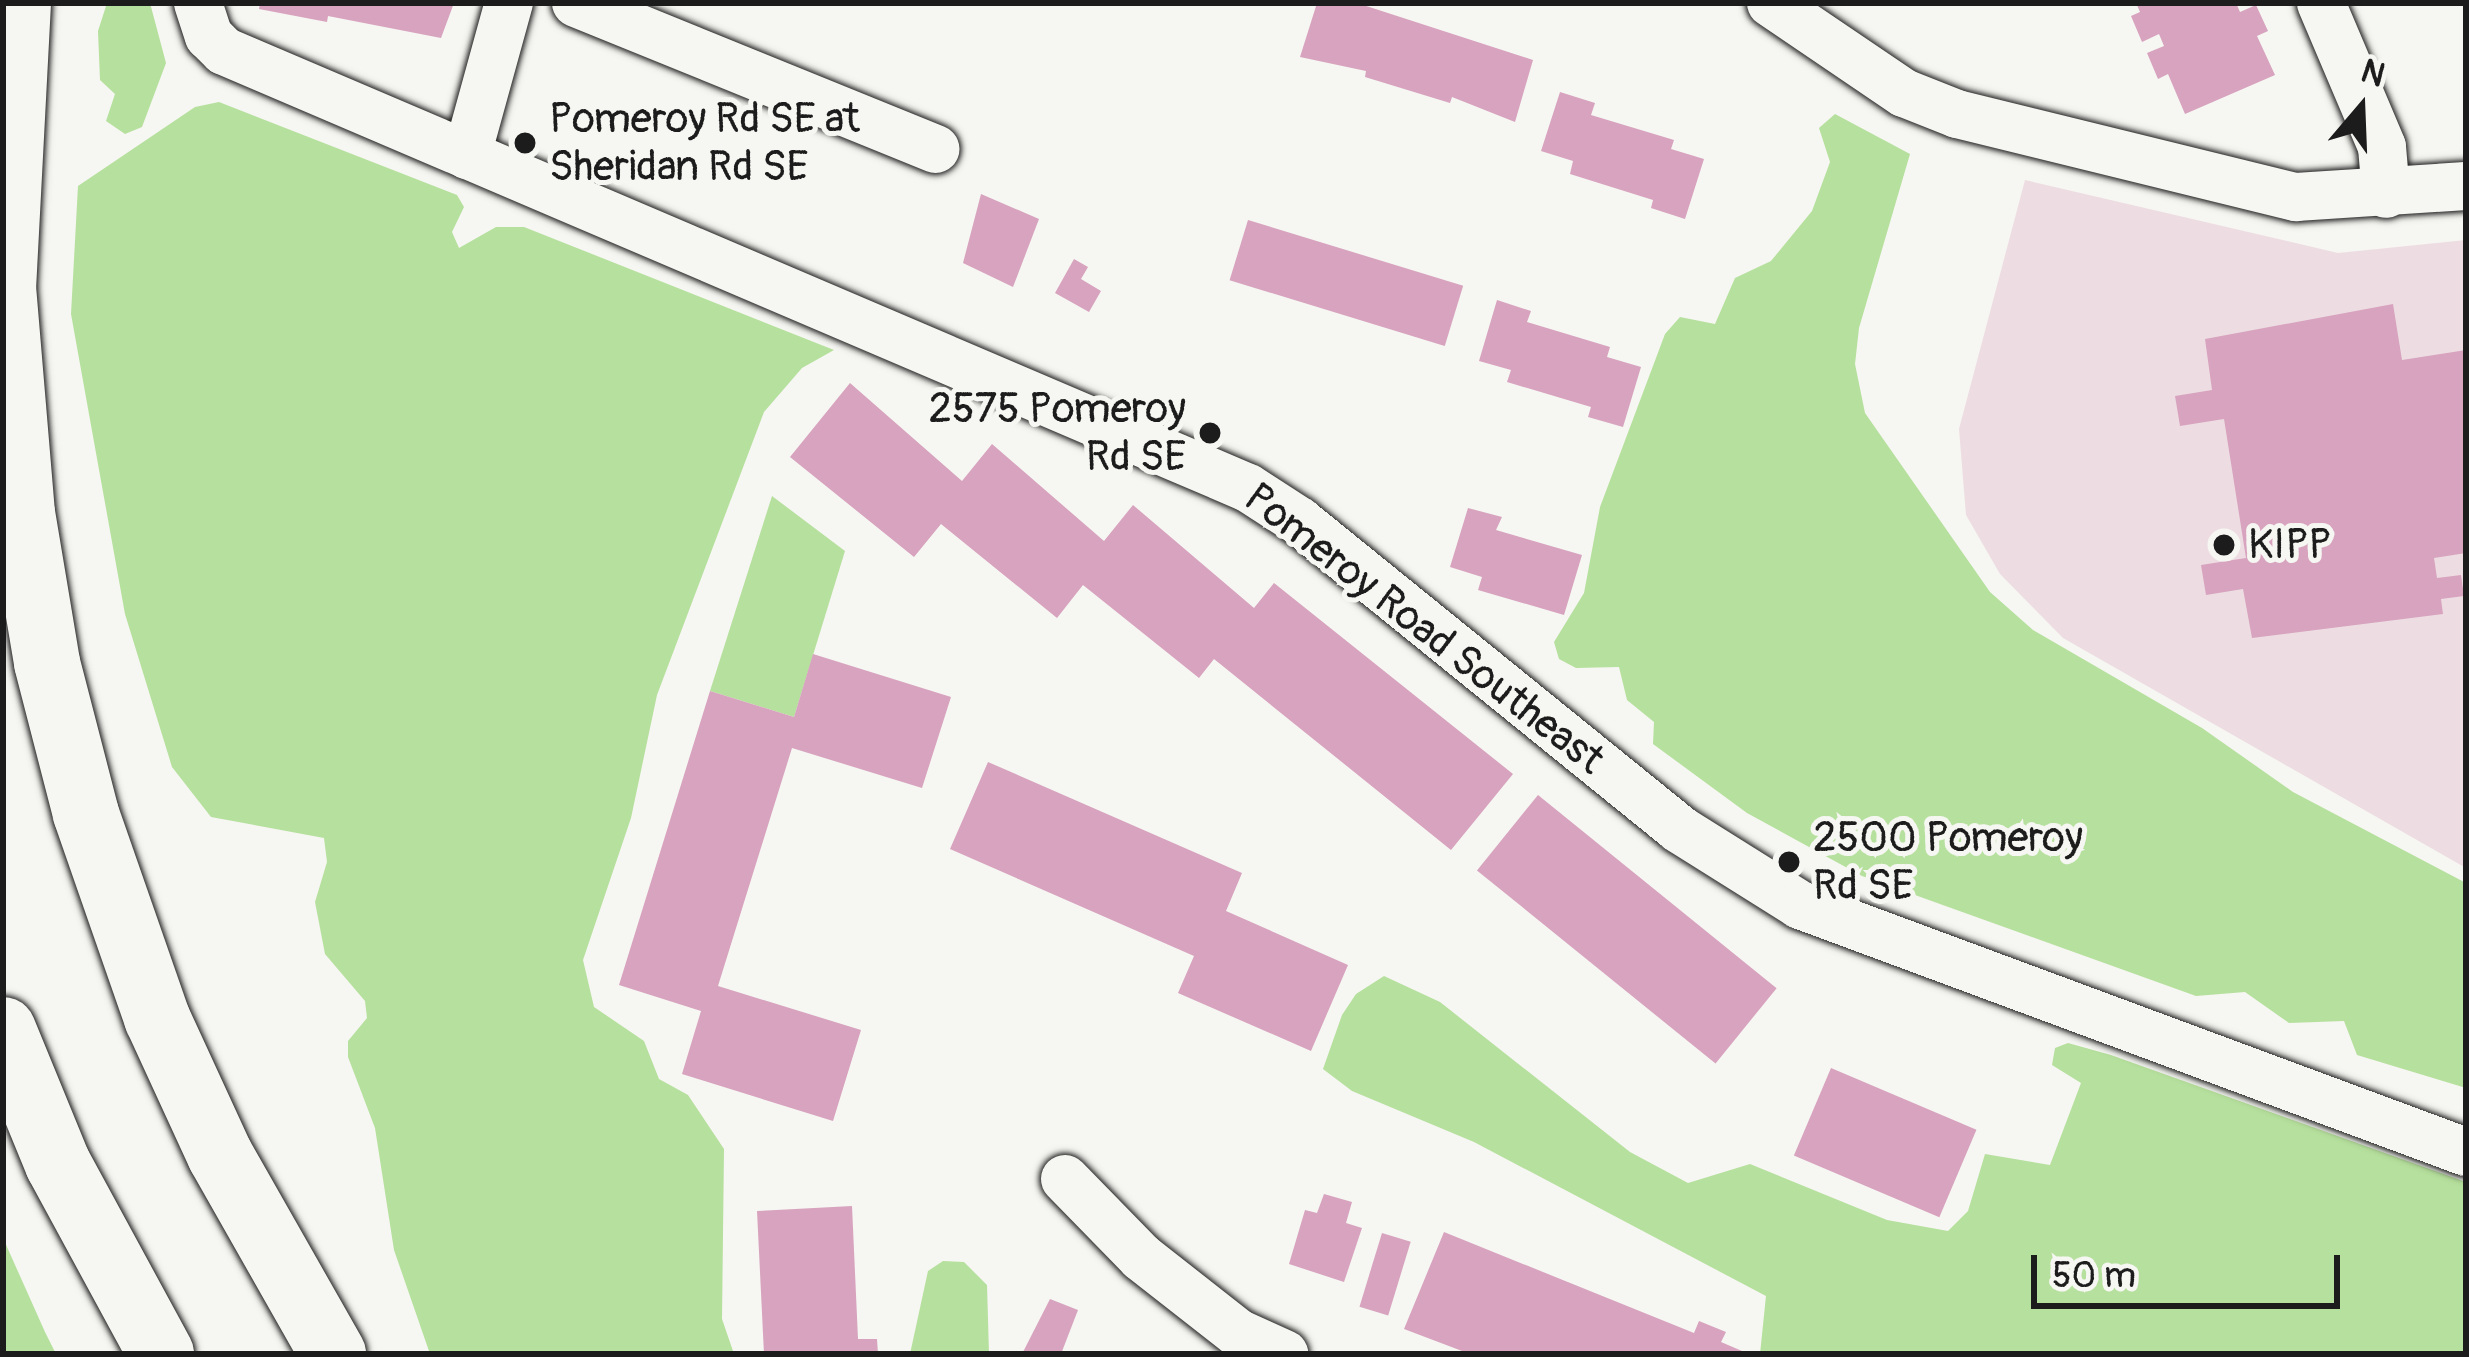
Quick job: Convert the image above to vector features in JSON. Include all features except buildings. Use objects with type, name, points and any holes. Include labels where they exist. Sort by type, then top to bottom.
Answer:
[{"type":"highway","points":[[18,3],[3,286],[22,513],[47,663],[86,814],[157,1018],[220,1155],[333,1354]]},
{"type":"highway","points":[[3,1030],[58,1164],[161,1354]]},
{"type":"street","name":"Pomeroy Road Southeast","points":[[199,3],[209,36],[224,51],[1248,488],[1299,520],[1678,829],[1800,904],[2466,1152]]},
{"type":"street","points":[[467,155],[509,3]]},
{"type":"street","points":[[576,3],[935,149]]},
{"type":"street","points":[[1771,3],[1904,93],[1958,114],[2296,196],[2466,186]]},
{"type":"street","points":[[2321,3],[2382,147],[2386,194]]},
{"type":"street","points":[[1065,1179],[1141,1257],[1238,1333],[1284,1354]]},
{"type":"shaded area","name":"KIPP","points":[[2025,180],[2338,253],[2466,240],[2466,868],[2063,638],[2000,574],[1966,515],[1959,429]]},
{"type":"green space","points":[[107,3],[150,3],[166,63],[142,127],[125,134],[106,121],[115,94],[100,80],[98,31]]},
{"type":"green space","points":[[219,102],[457,195],[464,207],[452,232],[459,248],[496,227],[524,227],[834,350],[802,368],[764,412],[657,695],[631,818],[583,960],[594,1007],[644,1041],[659,1079],[688,1095],[724,1149],[722,1319],[734,1354],[430,1354],[394,1250],[375,1128],[348,1057],[348,1041],[367,1018],[365,1001],[325,954],[315,902],[327,862],[324,838],[211,817],[172,767],[125,614],[71,314],[78,186],[195,107]]},
{"type":"green space","points":[[1835,114],[1910,154],[1859,328],[1855,364],[1865,413],[1990,592],[2033,630],[2202,728],[2293,792],[2466,883],[2466,1088],[2357,1055],[2344,1021],[2289,1023],[2245,992],[2196,996],[1862,876],[1747,813],[1653,744],[1654,722],[1627,700],[1619,667],[1576,668],[1559,659],[1554,642],[1584,593],[1600,507],[1665,334],[1680,317],[1715,324],[1735,278],[1771,261],[1812,211],[1830,162],[1819,128]]},
{"type":"green space","points":[[772,496],[845,551],[794,717],[710,691]]},
{"type":"green space","points":[[1384,976],[1440,1002],[1630,1152],[1688,1183],[1750,1164],[1887,1220],[1948,1231],[1968,1211],[1985,1154],[2050,1165],[2081,1083],[2052,1065],[2055,1048],[2068,1043],[2111,1055],[2466,1182],[2466,1354],[1760,1354],[1766,1296],[1474,1142],[1352,1091],[1323,1069],[1342,1015],[1356,994]]},
{"type":"green space","points":[[3,1238],[45,1332],[56,1354],[3,1354]]},
{"type":"green space","points":[[943,1261],[964,1262],[987,1285],[989,1354],[910,1354],[928,1271]]},
{"type":"place","name":"Pomeroy Rd SE at Sheridan Rd SE","points":[[525,143]]},
{"type":"place","name":"2575 Pomeroy Rd SE","points":[[1210,433]]},
{"type":"place","name":"KIPP","points":[[2224,545]]},
{"type":"place","name":"2500 Pomeroy Rd SE","points":[[1789,862]]}]
